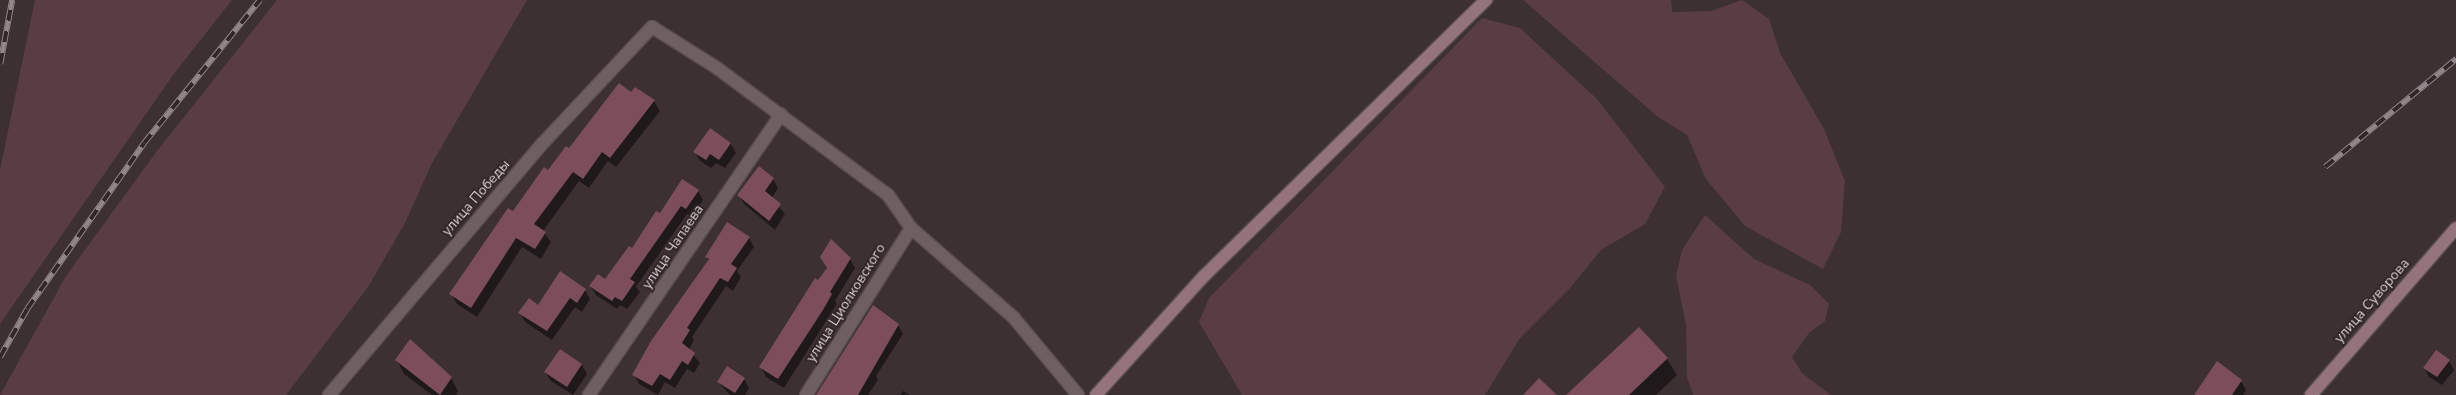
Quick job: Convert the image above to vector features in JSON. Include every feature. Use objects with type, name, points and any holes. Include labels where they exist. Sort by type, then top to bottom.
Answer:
[{"type":"main road","points":[[1096,395],[1204,276],[1486,0]]},
{"type":"main road","name":"улица Суворова","points":[[2311,395],[2456,228]]},
{"type":"street","name":"улица Победы","points":[[329,395],[542,144],[652,27],[708,62],[781,115]]},
{"type":"street","points":[[781,115],[888,195],[911,228],[1014,318],[1078,395]]},
{"type":"street","name":"улица Чапаева","points":[[589,395],[781,115]]},
{"type":"street","name":"улица Циолковского","points":[[806,395],[911,228]]},
{"type":"shaded area","points":[[35,0],[232,0],[173,75],[0,324],[0,170]]},
{"type":"shaded area","points":[[277,0],[527,0],[431,165],[404,225],[368,287],[286,395],[0,395],[66,276],[157,151]]},
{"type":"shaded area","points":[[1523,0],[1671,0],[1672,12],[1711,11],[1742,0],[1769,19],[1780,53],[1824,129],[1845,181],[1841,232],[1823,269],[1745,226],[1706,179],[1687,135],[1658,117]]},
{"type":"shaded area","points":[[1482,18],[1520,28],[1597,99],[1665,187],[1645,224],[1601,250],[1570,288],[1520,338],[1485,395],[1242,395],[1199,322],[1209,298]]},
{"type":"shaded area","points":[[1705,215],[1754,259],[1810,285],[1829,304],[1825,321],[1809,333],[1792,357],[1802,373],[1831,395],[1693,395],[1687,377],[1686,325],[1676,276],[1682,250]]},
{"type":"building","points":[[619,83],[631,92],[635,87],[655,100],[610,158],[602,152],[583,179],[573,172],[534,224],[546,232],[535,249],[516,238],[471,308],[449,294],[508,208],[513,211],[544,167],[548,170],[566,146],[569,148]]},
{"type":"building","points":[[710,128],[731,143],[719,160],[710,154],[706,160],[693,152]]},
{"type":"building","points":[[759,166],[774,178],[765,191],[781,204],[769,221],[737,195]]},
{"type":"building","points":[[682,179],[699,190],[686,209],[681,206],[630,279],[635,282],[622,301],[615,297],[612,301],[589,286],[598,274],[605,279],[629,246],[632,248],[656,211],[660,213]]},
{"type":"building","points":[[727,222],[750,237],[731,264],[737,268],[728,282],[720,278],[687,328],[690,330],[682,343],[695,353],[688,365],[682,361],[670,380],[660,374],[652,386],[632,375],[651,341],[709,259],[705,257]]},
{"type":"building","points":[[831,239],[851,258],[830,292],[832,294],[823,310],[778,379],[759,367],[815,278],[818,280],[827,268],[820,257]]},
{"type":"building","points":[[560,271],[586,289],[577,303],[570,298],[547,331],[518,313],[529,298],[538,305]]},
{"type":"building","points":[[873,305],[899,324],[858,395],[816,395]]},
{"type":"building","points":[[1639,327],[1668,358],[1629,395],[1566,395]]},
{"type":"building","points":[[410,339],[452,377],[440,395],[395,360]]},
{"type":"building","points":[[560,349],[582,364],[567,387],[544,372]]},
{"type":"building","points":[[2436,350],[2450,360],[2437,377],[2423,368]]},
{"type":"building","points":[[2217,361],[2242,380],[2232,395],[2194,395]]},
{"type":"building","points":[[727,366],[745,378],[735,393],[717,382]]},
{"type":"building","points":[[1539,378],[1557,395],[1523,395]]},
{"type":"railway","points":[[0,64],[12,0]]},
{"type":"railway","points":[[0,357],[27,309],[144,143],[260,0]]},
{"type":"railway","points":[[2325,167],[2456,59]]}]
